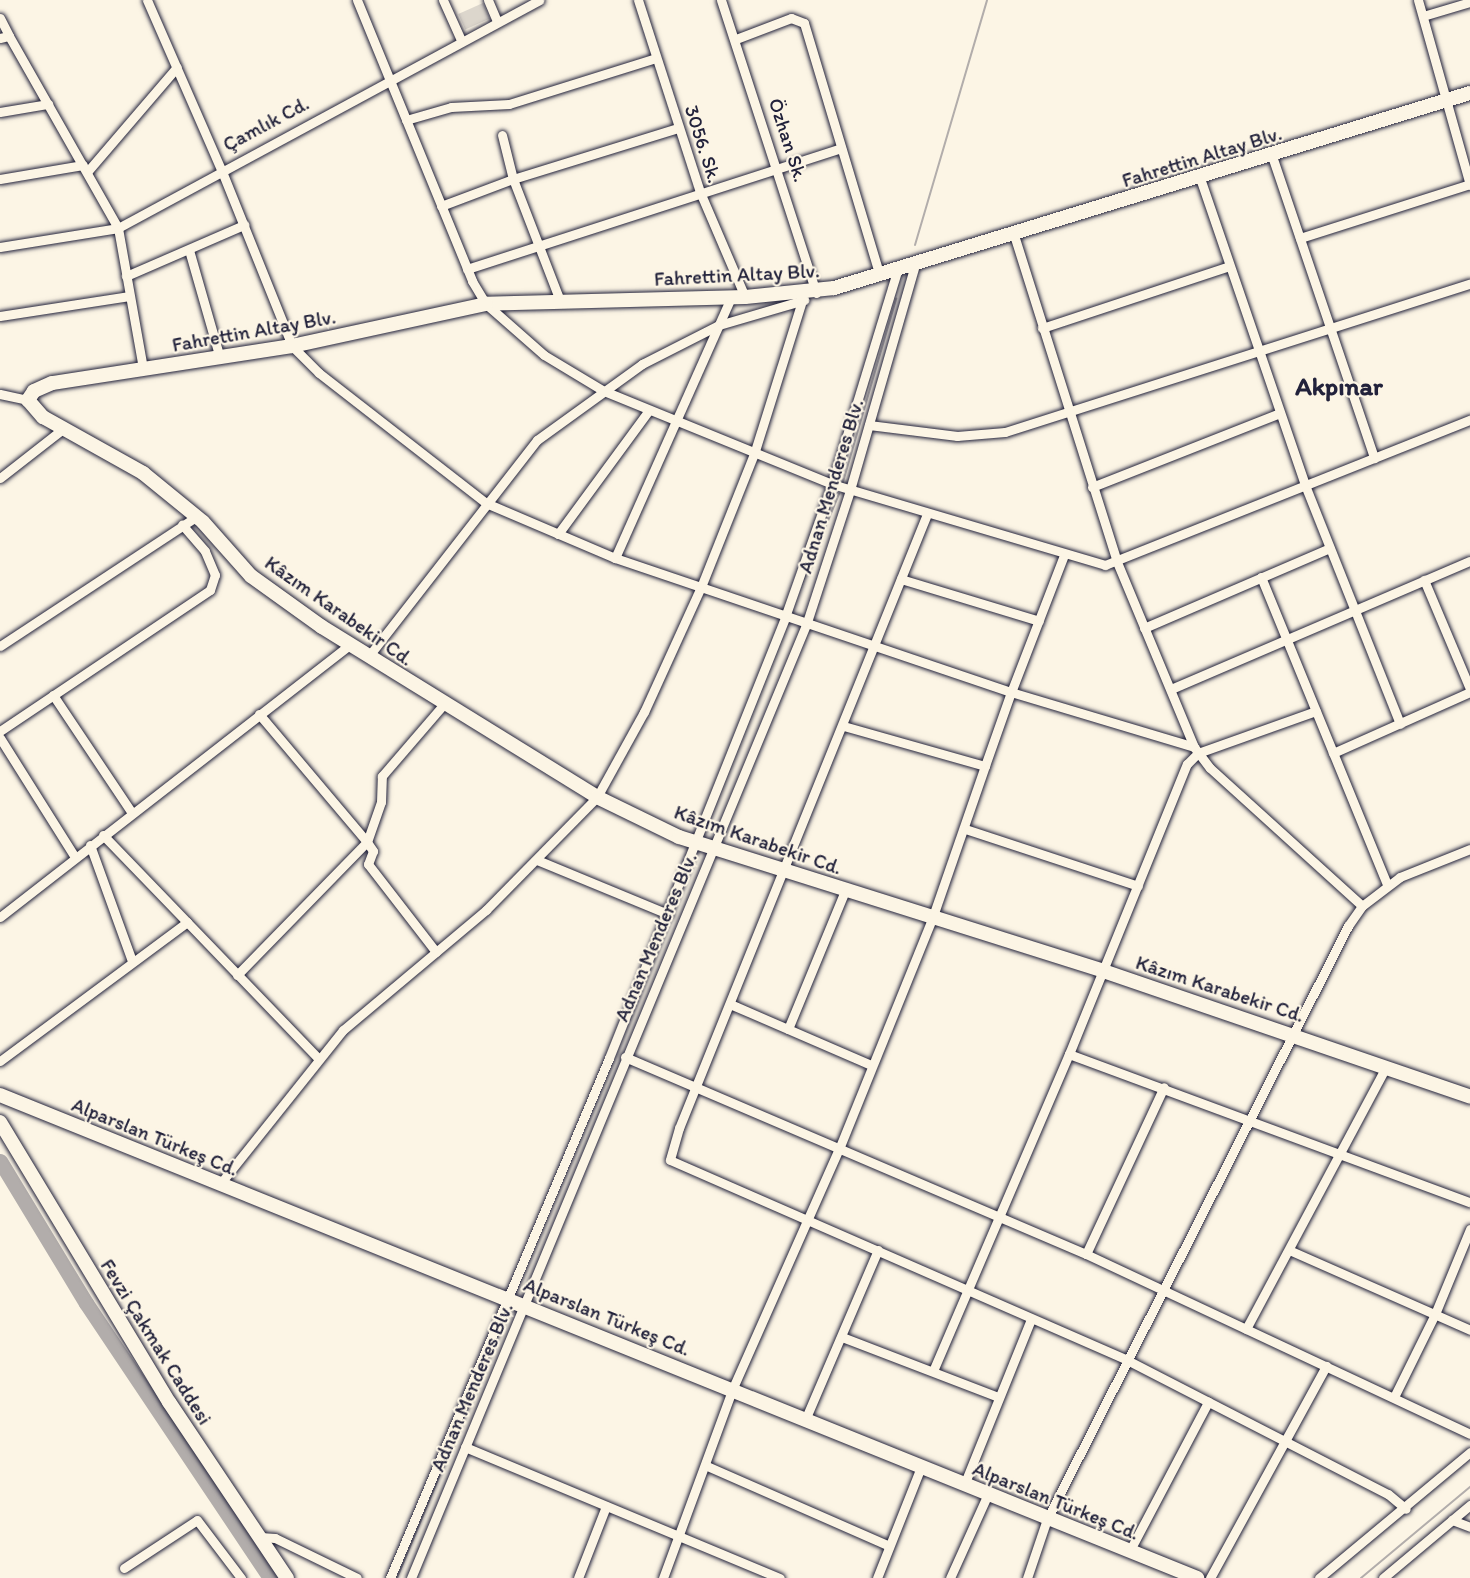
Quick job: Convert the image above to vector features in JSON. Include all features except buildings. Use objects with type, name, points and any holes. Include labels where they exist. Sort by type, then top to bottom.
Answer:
[{"type":"street","points":[[147,0],[221,169],[292,346],[319,373],[486,503],[615,558],[806,625],[1196,750],[1316,711]]},
{"type":"street","points":[[357,0],[467,269],[486,304],[544,355],[604,391],[831,484],[1100,564],[1117,562],[1470,420]]},
{"type":"street","points":[[443,0],[461,40]]},
{"type":"street","points":[[488,0],[497,21]]},
{"type":"street","name":"Çamlık Cd.","points":[[0,247],[117,228],[221,169],[539,0]]},
{"type":"street","name":"3056. Sk.","points":[[638,0],[678,128],[738,297]]},
{"type":"street","name":"Özhan Sk.","points":[[721,0],[736,39],[818,291]]},
{"type":"street","points":[[1300,238],[1470,184],[1467,164],[1418,0]]},
{"type":"street","points":[[1423,16],[1470,2]]},
{"type":"street","points":[[0,18],[5,37],[48,104],[117,228],[143,369]]},
{"type":"street","points":[[736,39],[788,18],[801,19],[880,276]]},
{"type":"street","points":[[406,120],[450,107],[509,104],[656,58]]},
{"type":"street","points":[[0,179],[85,169],[177,67]]},
{"type":"street","name":"Fahrettin Altay Blv.","points":[[28,400],[33,391],[52,382],[292,346],[486,304],[738,297],[818,291],[897,271],[1470,93]]},
{"type":"street","points":[[0,112],[48,104]]},
{"type":"street","points":[[441,206],[513,179],[678,128]]},
{"type":"street","points":[[502,135],[513,179],[560,301]]},
{"type":"street","points":[[467,269],[778,166],[841,148]]},
{"type":"street","points":[[1272,156],[1374,458]]},
{"type":"street","points":[[1200,178],[1305,485],[1400,724]]},
{"type":"street","points":[[126,276],[244,225]]},
{"type":"street","points":[[1014,235],[1068,413],[1117,562],[1196,750],[1362,906]]},
{"type":"street","points":[[189,250],[220,358]]},
{"type":"street","name":"Adnan Menderes Blv.","points":[[411,1578],[806,625],[850,490],[915,265]]},
{"type":"street","points":[[1042,328],[1229,266]]},
{"type":"street","name":"Adnan Menderes Blv.","points":[[390,1578],[668,914],[785,617],[831,484],[897,271]]},
{"type":"street","points":[[869,425],[978,436],[1005,432],[1470,284]]},
{"type":"street","points":[[368,657],[537,440],[642,364],[719,325],[802,301],[818,291]]},
{"type":"street","points":[[0,316],[129,296]]},
{"type":"street","points":[[615,558],[719,325],[738,297]]},
{"type":"street","points":[[220,1184],[318,1058],[363,1010],[436,952],[537,860],[597,797],[644,712],[701,587],[754,454],[802,301]]},
{"type":"street","points":[[0,394],[28,400]]},
{"type":"street","name":"Kâzım Karabekir Cd.","points":[[28,400],[43,417],[143,472],[196,517],[251,576],[350,645],[443,705],[597,797],[696,844],[713,847],[785,872],[933,916],[1103,971],[1296,1035],[1470,1097]]},
{"type":"street","points":[[558,534],[649,410]]},
{"type":"street","points":[[1092,487],[1280,414]]},
{"type":"street","points":[[0,478],[64,428]]},
{"type":"street","points":[[927,514],[876,649],[694,1090],[671,1149],[672,1163],[810,1218],[1031,1319],[1127,1360],[1388,1494],[1407,1509]]},
{"type":"street","points":[[0,646],[196,517]]},
{"type":"street","points":[[0,731],[210,590],[215,576],[205,551],[182,525]]},
{"type":"street","points":[[1144,628],[1330,548]]},
{"type":"street","points":[[663,1578],[707,1466],[732,1390],[810,1218],[933,916],[1011,692],[1064,555]]},
{"type":"street","points":[[1171,689],[1470,561]]},
{"type":"street","points":[[1261,577],[1387,884]]},
{"type":"street","points":[[902,579],[1039,621]]},
{"type":"street","points":[[1333,753],[1470,691],[1424,580]]},
{"type":"street","points":[[0,916],[90,844],[350,645]]},
{"type":"street","points":[[52,695],[132,813]]},
{"type":"street","points":[[237,975],[367,842],[381,802],[382,776],[443,705]]},
{"type":"street","points":[[259,714],[367,842],[373,851],[368,864],[436,952]]},
{"type":"street","points":[[844,726],[985,766]]},
{"type":"street","points":[[0,738],[75,857]]},
{"type":"street","points":[[933,1371],[1069,1054],[1186,764],[1196,750]]},
{"type":"street","points":[[965,829],[1138,886]]},
{"type":"street","points":[[103,835],[318,1058]]},
{"type":"street","points":[[90,844],[132,961]]},
{"type":"street","points":[[1028,1578],[1047,1519],[1296,1035],[1348,926],[1362,906],[1387,884],[1470,849]]},
{"type":"street","points":[[537,860],[668,914]]},
{"type":"street","points":[[788,1029],[845,891]]},
{"type":"street","points":[[0,1060],[187,922]]},
{"type":"street","points":[[730,1004],[871,1065]]},
{"type":"street","points":[[1069,1054],[1164,1087],[1470,1202]]},
{"type":"street","points":[[625,1057],[694,1090],[1086,1254],[1164,1292],[1394,1396],[1470,1434]]},
{"type":"street","points":[[1246,1329],[1338,1152],[1386,1067]]},
{"type":"street","points":[[1086,1254],[1164,1087]]},
{"type":"street","name":"Alparslan Türkeş Cd.","points":[[0,1095],[526,1305],[1196,1578]]},
{"type":"street","name":"Fevzi Çakmak Caddesi","points":[[0,1122],[159,1385],[287,1578]]},
{"type":"street","points":[[1394,1396],[1435,1314],[1470,1229]]},
{"type":"street","points":[[805,1420],[878,1250]]},
{"type":"street","points":[[1289,1250],[1470,1330]]},
{"type":"street","points":[[964,1485],[1031,1319]]},
{"type":"street","points":[[842,1338],[998,1397]]},
{"type":"street","points":[[1210,1578],[1286,1443],[1326,1366]]},
{"type":"street","points":[[1129,1552],[1208,1402]]},
{"type":"street","points":[[465,1447],[780,1578]]},
{"type":"street","points":[[1319,1578],[1407,1509],[1470,1452]]},
{"type":"street","points":[[707,1466],[889,1546]]},
{"type":"street","points":[[877,1578],[921,1467]]},
{"type":"street","points":[[950,1578],[988,1494]]},
{"type":"street","points":[[1383,1578],[1470,1505]]},
{"type":"street","points":[[578,1578],[606,1506]]},
{"type":"street","points":[[124,1568],[191,1520],[197,1520],[241,1578]]},
{"type":"street","points":[[1452,1520],[1470,1527]]},
{"type":"street","points":[[260,1537],[275,1538],[357,1578]]},
{"type":"shaded area","points":[[483,3],[490,19],[465,30],[458,14]]},
{"type":"waterway","points":[[915,245],[987,0]]},
{"type":"waterway","points":[[843,482],[896,299]]},
{"type":"waterway","points":[[801,585],[839,494]]},
{"type":"waterway","points":[[0,1161],[86,1303],[270,1578]]},
{"type":"waterway","points":[[516,1291],[522,1276]]},
{"type":"waterway","points":[[397,1578],[508,1311]]},
{"type":"waterway","points":[[1361,1578],[1470,1487]]},
{"type":"district","name":"Akpınar","points":[[1339,387]]}]
